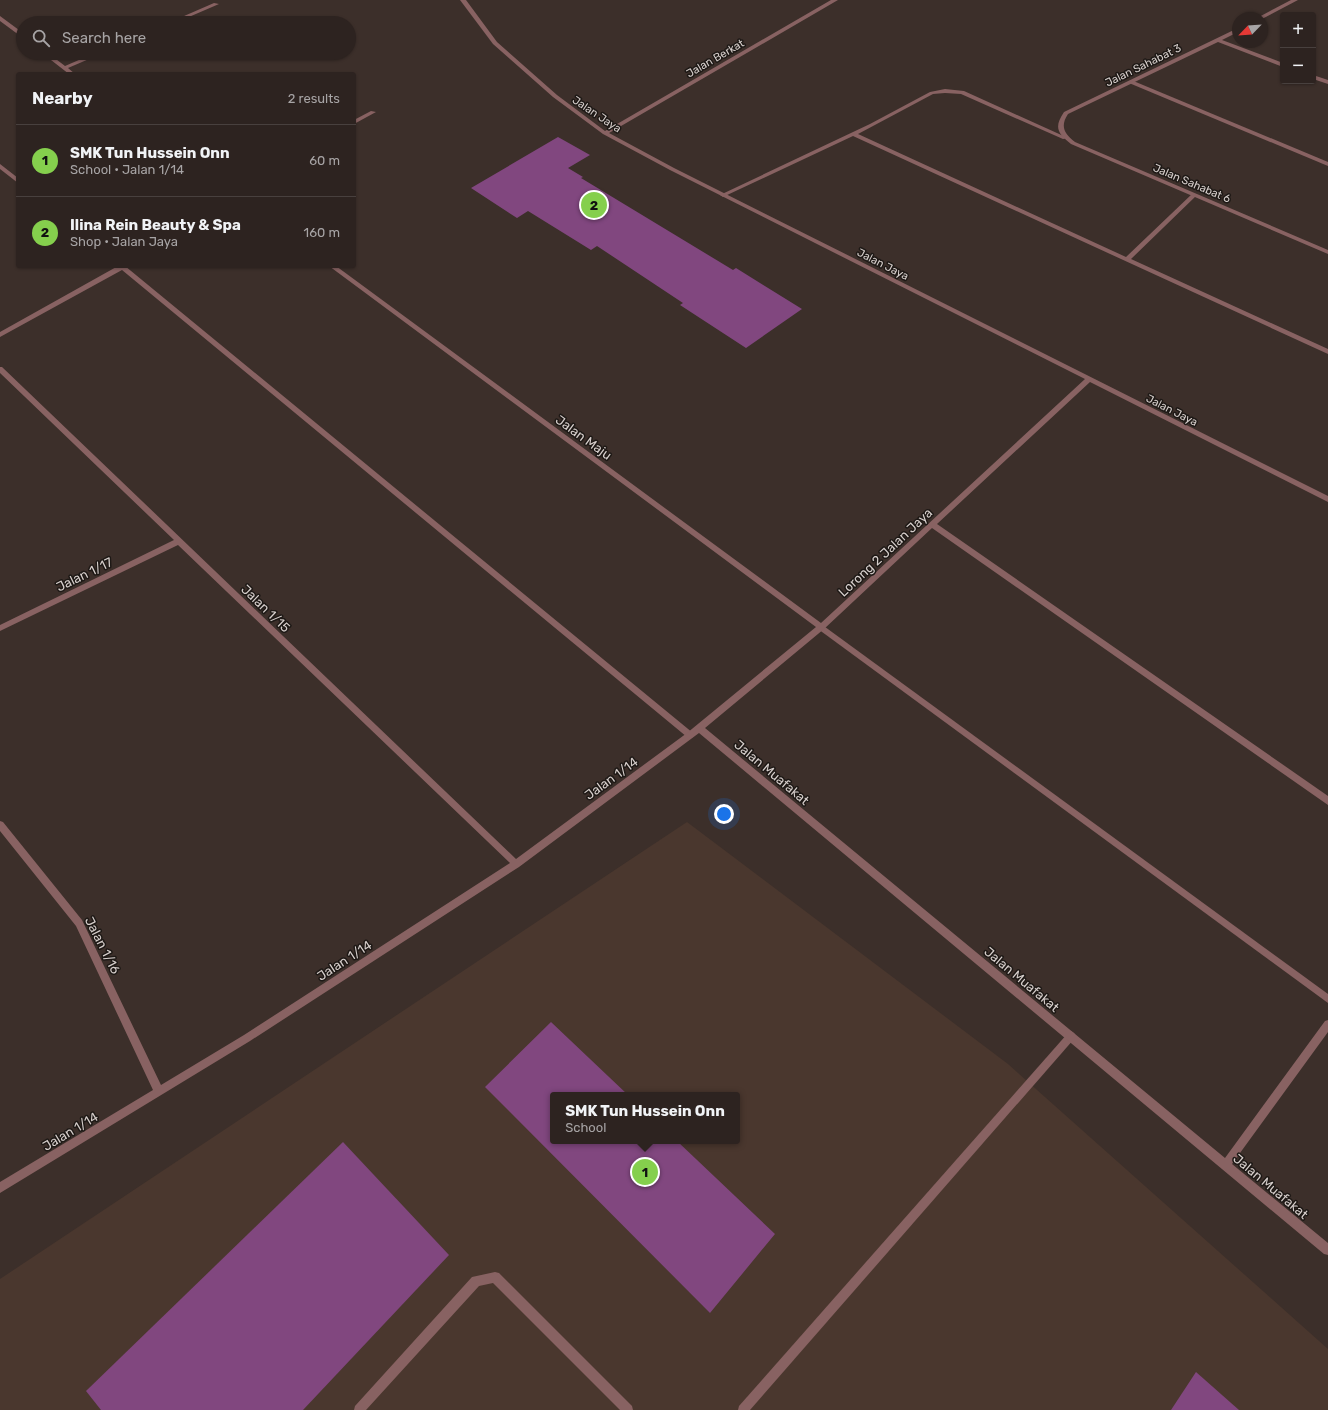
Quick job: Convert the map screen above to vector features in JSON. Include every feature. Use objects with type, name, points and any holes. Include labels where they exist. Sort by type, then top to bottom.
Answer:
[{"type":"street","name":"Jalan Jaya","points":[[462,0],[495,43],[555,96],[605,133],[723,195],[1328,499]]},
{"type":"street","name":"Jalan Berkat","points":[[605,133],[835,0]]},
{"type":"street","points":[[1268,14],[1295,0]]},
{"type":"street","points":[[188,16],[216,4]]},
{"type":"street","points":[[0,18],[16,31]]},
{"type":"street","name":"Jalan Sahabat 3","points":[[1066,138],[1060,129],[1060,121],[1066,113],[1232,33]]},
{"type":"street","points":[[1218,40],[1280,64]]},
{"type":"street","points":[[54,60],[69,72]]},
{"type":"street","points":[[64,68],[83,60]]},
{"type":"street","points":[[1316,77],[1328,82]]},
{"type":"street","points":[[1131,82],[1328,164]]},
{"type":"street","name":"Jalan Sahabat 6","points":[[723,195],[854,134],[932,93],[955,90],[1066,138],[1073,143],[1328,252]]},
{"type":"street","points":[[356,121],[373,112]]},
{"type":"street","points":[[854,134],[1328,352]]},
{"type":"street","points":[[0,166],[16,179]]},
{"type":"street","points":[[1127,259],[1194,195]]},
{"type":"street","points":[[0,335],[118,268]]},
{"type":"street","points":[[124,268],[690,735]]},
{"type":"street","name":"Jalan Maju","points":[[335,268],[1328,999]]},
{"type":"street","name":"Jalan 1/15","points":[[1,371],[516,864]]},
{"type":"street","name":"Lorong 2 Jalan Jaya","points":[[690,735],[821,627],[933,525],[1089,379]]},
{"type":"street","points":[[933,525],[1328,801]]},
{"type":"street","name":"Jalan 1/17","points":[[0,628],[179,541]]},
{"type":"street","name":"Jalan Muafakat","points":[[699,728],[1328,1250]]},
{"type":"street","name":"Jalan 1/14","points":[[0,1188],[247,1038],[516,864],[690,735]]},
{"type":"street","name":"Jalan 1/16","points":[[0,825],[79,923],[159,1092]]},
{"type":"street","points":[[1226,1165],[1328,1024]]},
{"type":"street","points":[[743,1410],[1070,1036]]},
{"type":"street","points":[[359,1410],[476,1281],[495,1277],[628,1410]]},
{"type":"shaded area","points":[[687,822],[1008,1064],[1328,1349],[1328,1410],[0,1410],[0,1279]]},
{"type":"building","points":[[558,137],[590,155],[568,168],[583,177],[581,178],[733,270],[736,268],[802,309],[746,348],[680,305],[683,303],[597,246],[591,250],[528,211],[517,218],[471,188]]},
{"type":"building","points":[[551,1022],[625,1092],[550,1092],[550,1144],[680,1144],[775,1234],[710,1313],[485,1087]]},
{"type":"building","points":[[343,1142],[449,1255],[303,1410],[101,1410],[86,1391]]},
{"type":"building","points":[[1196,1372],[1239,1410],[1171,1410]]},
{"type":"place","name":"Ilina Rein Beauty & Spa","points":[[594,205]]},
{"type":"place","name":"SMK Tun Hussein Onn","points":[[645,1172]]}]
